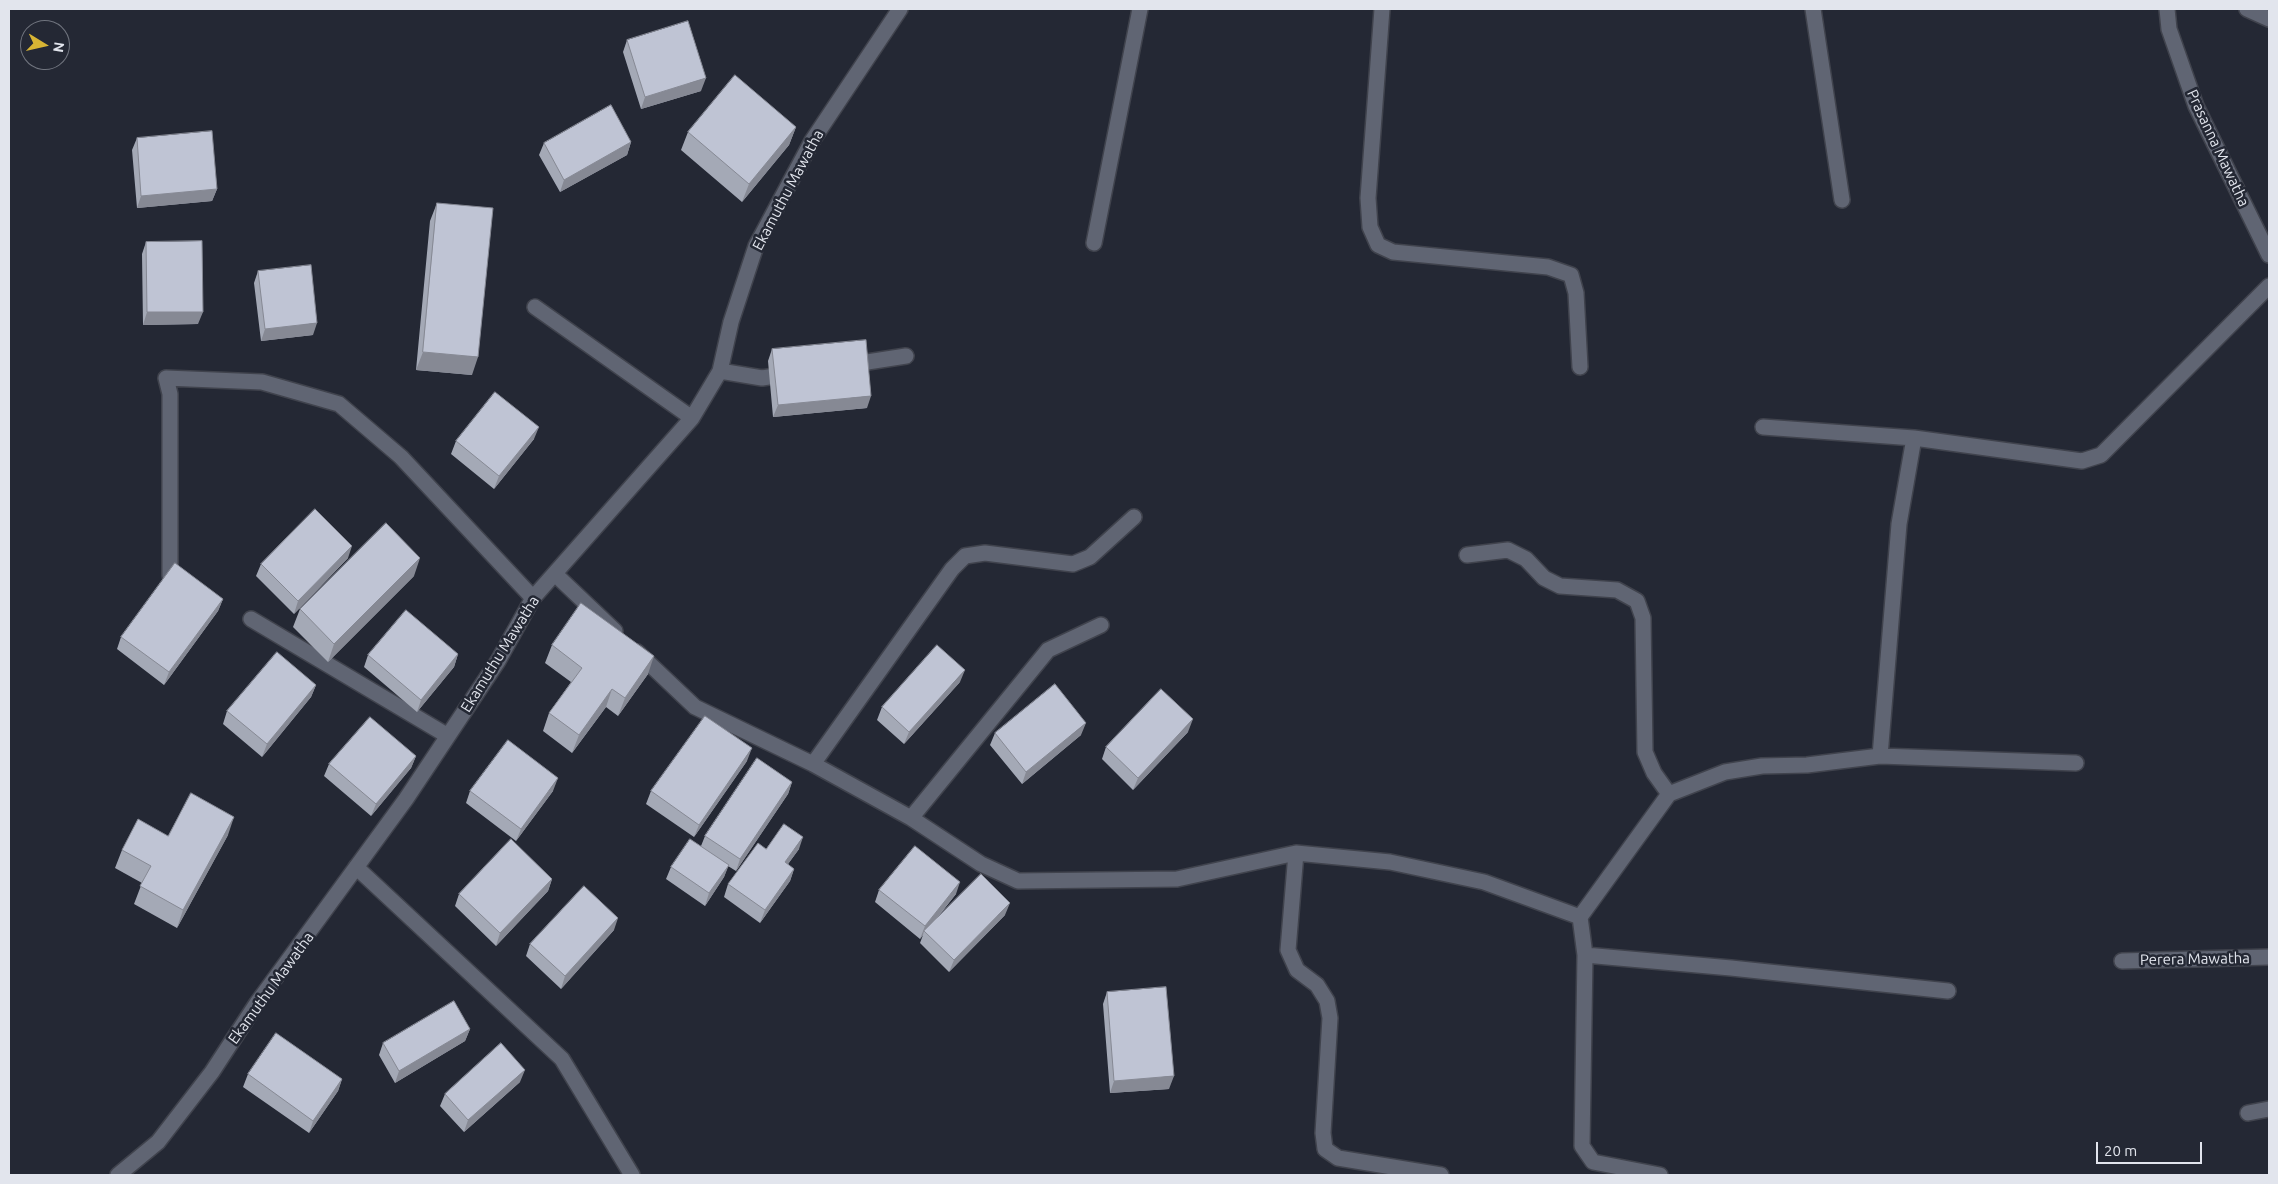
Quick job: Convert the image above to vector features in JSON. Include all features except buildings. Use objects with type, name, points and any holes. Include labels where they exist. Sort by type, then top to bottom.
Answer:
[{"type":"street","name":"Ekamuthu Mawatha","points":[[118,1175],[158,1142],[212,1072],[257,1003],[448,736],[498,662],[533,598],[692,418],[720,371],[731,322],[756,246],[812,141],[900,9]]},
{"type":"street","points":[[1094,243],[1140,9]]},
{"type":"street","points":[[1382,9],[1368,198],[1370,227],[1378,245],[1393,252],[1548,267],[1571,275],[1576,293],[1580,367]]},
{"type":"street","points":[[1813,9],[1842,200]]},
{"type":"street","name":"Prasanna Mawatha","points":[[2166,9],[2169,30],[2196,106],[2269,255]]},
{"type":"street","points":[[2247,9],[2269,17]]},
{"type":"street","points":[[1763,427],[1914,438],[2082,461],[2101,455],[2269,286]]},
{"type":"street","points":[[535,307],[692,418]]},
{"type":"street","points":[[829,368],[906,356]]},
{"type":"street","points":[[720,371],[762,378],[800,372]]},
{"type":"street","points":[[170,576],[170,394],[166,378],[262,382],[339,404],[401,457],[533,598]]},
{"type":"street","points":[[1880,756],[1899,524],[1914,438]]},
{"type":"street","points":[[813,764],[952,569],[965,556],[985,553],[1073,564],[1090,557],[1134,517]]},
{"type":"street","points":[[1467,555],[1508,550],[1526,559],[1544,578],[1560,586],[1617,590],[1637,601],[1643,618],[1645,752],[1654,773],[1669,794]]},
{"type":"street","points":[[554,574],[695,707],[813,764],[911,818],[981,864],[1018,881],[1177,879],[1296,852],[1390,862],[1484,882],[1580,917]]},
{"type":"street","points":[[251,619],[448,736]]},
{"type":"street","points":[[911,818],[1048,650],[1101,625]]},
{"type":"street","points":[[1660,1175],[1593,1162],[1582,1146],[1585,955],[1580,917],[1669,794],[1725,772],[1762,766],[1807,765],[1880,756],[2076,763]]},
{"type":"street","points":[[1296,852],[1288,950],[1297,970],[1318,986],[1327,1001],[1330,1018],[1323,1133],[1326,1149],[1338,1158],[1441,1175]]},
{"type":"street","points":[[356,867],[562,1059],[632,1175]]},
{"type":"street","points":[[1585,955],[1731,968],[1948,992]]},
{"type":"street","name":"Perera Mawatha","points":[[2122,961],[2269,957]]},
{"type":"street","points":[[2248,1113],[2269,1109]]}]
